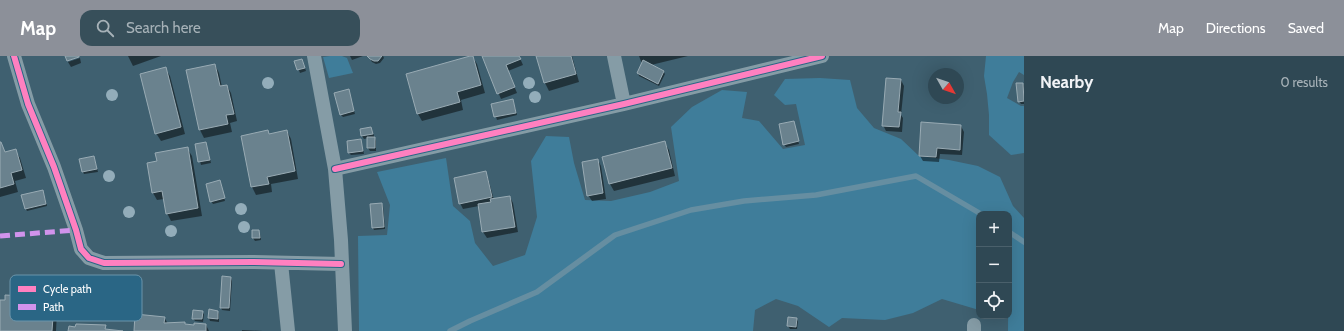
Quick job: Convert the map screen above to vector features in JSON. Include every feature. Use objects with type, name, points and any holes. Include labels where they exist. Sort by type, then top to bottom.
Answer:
[{"type":"street","points":[[14,56],[28,104],[54,167],[81,249],[89,258],[104,263],[342,264]]},
{"type":"street","points":[[314,56],[335,169],[345,331]]},
{"type":"street","points":[[614,56],[624,104]]},
{"type":"street","points":[[335,169],[624,104],[822,56]]},
{"type":"street","points":[[281,263],[288,331]]},
{"type":"shaded area","points":[[342,56],[347,58],[353,73],[329,78],[323,57]]},
{"type":"shaded area","points":[[986,56],[1024,56],[1024,75],[1019,72],[1013,82],[1007,98],[1021,106],[1024,106],[1024,153],[1011,155],[989,135],[989,115],[984,76]]},
{"type":"shaded area","points":[[820,78],[850,80],[857,108],[874,128],[901,139],[919,156],[978,166],[1000,177],[1013,206],[1024,218],[1024,331],[1008,331],[1008,319],[1012,319],[1012,211],[976,211],[976,309],[942,299],[913,313],[885,320],[842,318],[829,327],[798,306],[776,299],[755,310],[753,331],[359,331],[358,236],[387,235],[390,205],[377,172],[446,158],[453,206],[470,221],[475,243],[493,266],[525,255],[537,217],[531,161],[546,136],[569,137],[574,163],[585,200],[611,201],[650,192],[679,181],[671,127],[692,107],[722,90],[747,92],[742,118],[759,121],[783,149],[805,145],[796,104],[785,105],[774,95],[785,79]]},
{"type":"building","points":[[65,56],[79,56],[79,57],[67,61]]},
{"type":"building","points":[[367,56],[382,56],[378,61],[374,61]]},
{"type":"building","points":[[473,56],[481,85],[457,92],[460,102],[417,114],[406,74]]},
{"type":"building","points":[[482,56],[519,56],[521,59],[506,65],[515,87],[497,94]]},
{"type":"building","points":[[536,56],[571,56],[576,74],[544,83]]},
{"type":"building","points":[[302,59],[305,68],[297,70],[294,61]]},
{"type":"building","points":[[643,60],[664,71],[658,84],[637,73]]},
{"type":"building","points":[[215,64],[220,86],[227,85],[234,114],[226,115],[228,124],[199,130],[186,70]]},
{"type":"building","points":[[166,67],[181,127],[155,134],[140,74]]},
{"type":"building","points":[[886,78],[901,79],[898,112],[901,112],[899,127],[882,126]]},
{"type":"building","points":[[1016,83],[1023,83],[1024,101],[1018,102]]},
{"type":"building","points":[[349,89],[354,111],[340,115],[334,93]]},
{"type":"building","points":[[513,99],[516,113],[494,117],[491,104]]},
{"type":"building","points":[[794,121],[799,141],[783,145],[779,124]]},
{"type":"building","points":[[921,122],[961,125],[960,150],[937,148],[936,157],[919,156]]},
{"type":"building","points":[[371,127],[373,134],[361,136],[360,129]]},
{"type":"building","points":[[268,130],[269,134],[287,130],[295,171],[267,177],[269,184],[251,187],[241,136]]},
{"type":"building","points":[[367,137],[375,137],[375,148],[367,148]]},
{"type":"building","points":[[361,139],[363,151],[348,153],[347,141]]},
{"type":"building","points":[[665,141],[672,168],[609,184],[602,157]]},
{"type":"building","points":[[0,142],[5,152],[16,149],[22,170],[11,173],[14,184],[0,188]]},
{"type":"building","points":[[206,142],[210,160],[198,162],[195,144]]},
{"type":"building","points":[[188,147],[198,208],[166,214],[162,191],[152,193],[147,163],[157,161],[155,153]]},
{"type":"building","points":[[94,156],[97,169],[82,172],[79,159]]},
{"type":"building","points":[[598,159],[603,193],[587,196],[582,162]]},
{"type":"building","points":[[486,171],[492,197],[459,204],[454,178]]},
{"type":"building","points":[[220,180],[225,198],[210,202],[206,184]]},
{"type":"building","points":[[43,190],[46,204],[25,209],[21,195]]},
{"type":"building","points":[[510,196],[515,227],[482,232],[478,204],[491,202],[490,199]]},
{"type":"building","points":[[382,203],[384,227],[372,228],[370,204]]},
{"type":"building","points":[[252,230],[259,230],[260,238],[252,238]]},
{"type":"building","points":[[222,276],[231,277],[229,308],[220,308]]},
{"type":"building","points":[[5,295],[10,295],[10,321],[53,321],[52,331],[0,331],[0,300],[5,300]]},
{"type":"building","points":[[209,309],[218,311],[218,319],[208,318]]},
{"type":"building","points":[[193,310],[203,311],[202,319],[192,319]]},
{"type":"building","points":[[142,315],[165,317],[164,323],[185,322],[185,324],[194,325],[194,323],[206,324],[206,331],[134,331],[135,321],[142,321]]},
{"type":"building","points":[[788,317],[797,318],[796,327],[787,326]]},
{"type":"building","points":[[76,324],[106,325],[105,329],[123,331],[68,331],[69,326],[75,327]]},
{"type":"waterway","points":[[450,331],[537,292],[615,235],[691,210],[744,201],[816,195],[916,176],[976,211]]},
{"type":"waterway","points":[[1012,234],[1024,242]]},
{"type":"marked path","points":[[0,236],[76,230]]},
{"type":"cycle path","points":[[14,56],[28,104],[54,167],[81,249],[89,258],[104,263],[253,262],[341,264]]},
{"type":"cycle path","points":[[335,169],[624,104],[822,56]]}]
